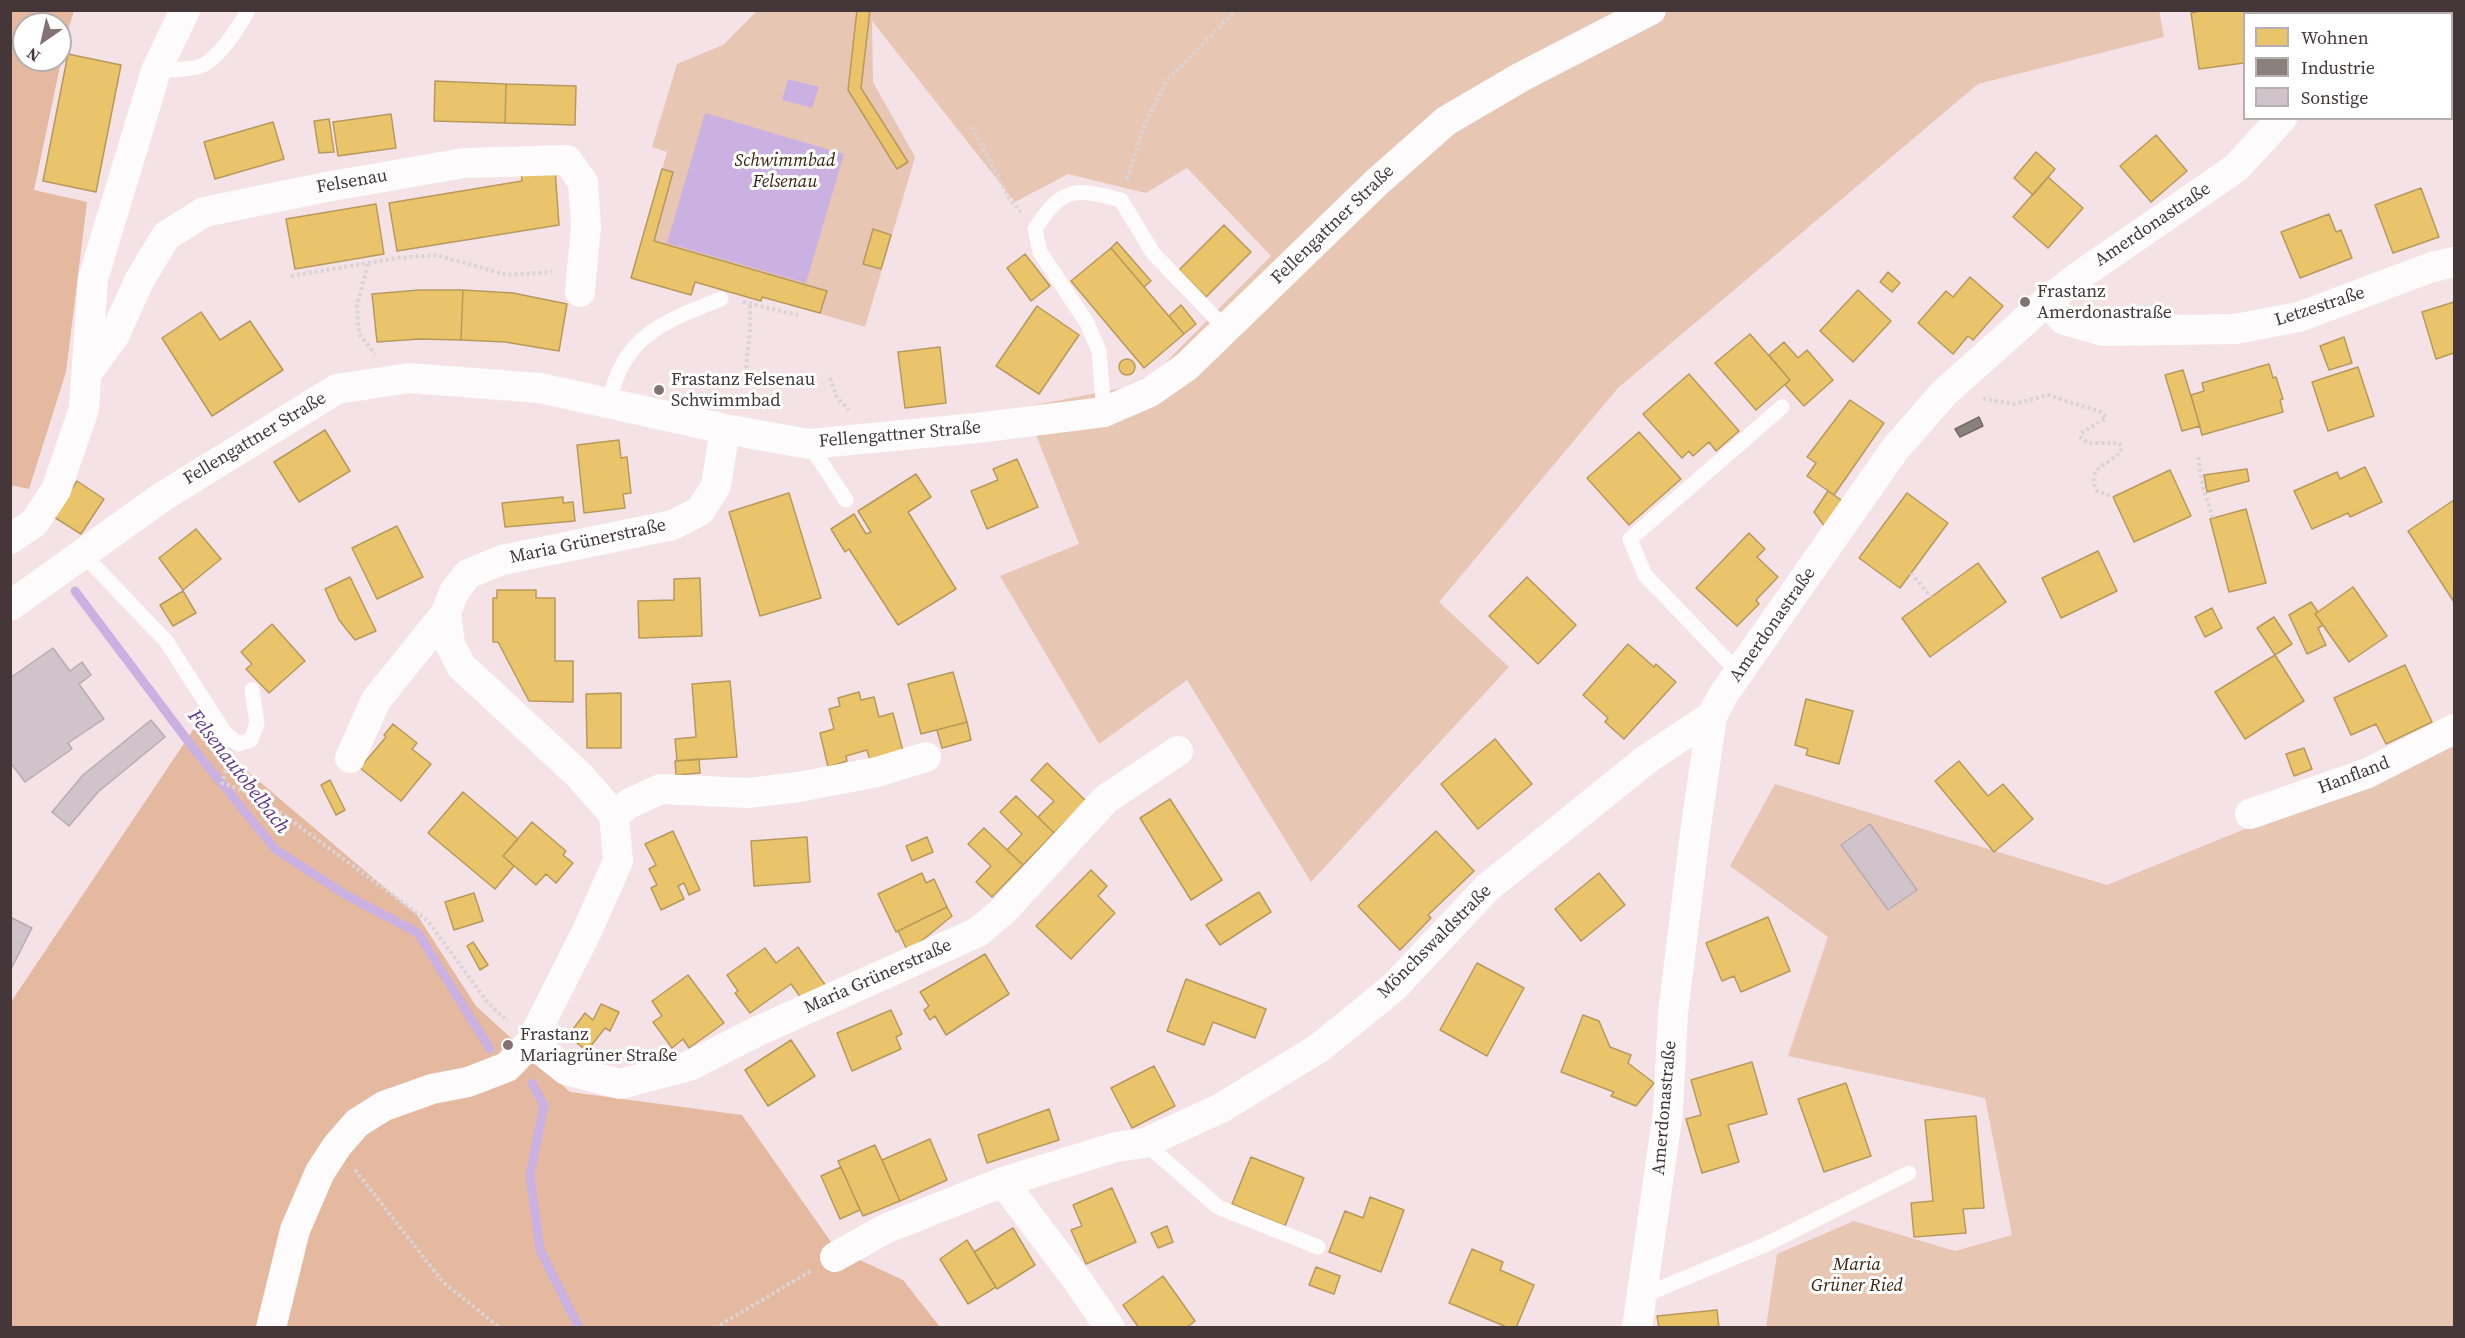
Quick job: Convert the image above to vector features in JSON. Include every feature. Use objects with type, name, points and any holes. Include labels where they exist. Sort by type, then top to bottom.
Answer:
[{"type":"street","points":[[10,538],[34,523],[56,490],[84,409],[93,279],[156,71],[185,10]]},
{"type":"street","name":"Fellengattner Straße","points":[[10,606],[162,497],[338,389],[409,378],[540,388],[725,429],[809,444],[977,428],[1104,412],[1150,392],[1186,368],[1376,183],[1446,121],[1521,77],[1651,10]]},
{"type":"street","name":"Amerdonastraße","points":[[1637,1328],[1668,1112],[1673,1013],[1712,716],[1739,673],[1908,433],[1944,393],[2046,302],[2079,276],[2236,168],[2280,120]]},
{"type":"street","name":"Felsenau","points":[[87,373],[114,336],[139,281],[165,236],[204,212],[326,187],[464,163],[567,160],[583,182],[586,226],[581,280]]},
{"type":"street","name":"Letzestraße","points":[[2046,302],[2064,320],[2104,331],[2235,329],[2299,317],[2432,267],[2454,262]]},
{"type":"street","name":"Maria Grünerstraße","points":[[350,758],[376,700],[446,613],[454,592],[468,574],[494,564],[673,525],[700,511],[716,486],[725,429]]},
{"type":"street","points":[[271,1328],[295,1230],[320,1172],[337,1146],[357,1123],[384,1106],[432,1089],[468,1082],[507,1067],[531,1042],[587,931],[618,861],[614,815],[579,775],[461,666],[450,644],[446,613]]},
{"type":"street","name":"Mönchswaldstraße","points":[[835,1257],[885,1228],[1003,1182],[1116,1148],[1145,1143],[1221,1108],[1319,1048],[1394,987],[1488,888],[1647,759],[1712,716]]},
{"type":"street","name":"Hanfland","points":[[2250,814],[2368,773],[2454,729]]},
{"type":"street","name":"Maria Grünerstraße","points":[[531,1042],[566,1070],[620,1084],[689,1066],[758,1032],[978,932],[1003,911],[1106,799],[1178,751]]},
{"type":"street","points":[[614,815],[630,803],[661,789],[748,793],[799,787],[876,772],[926,756]]},
{"type":"street","points":[[1003,1182],[1080,1284],[1110,1328]]},
{"type":"lane","points":[[156,71],[201,66],[221,49],[240,25],[248,10]]},
{"type":"lane","points":[[1104,412],[1099,351],[1082,315],[1040,252],[1035,229],[1049,207],[1075,191],[1121,200],[1153,253],[1226,329]]},
{"type":"lane","points":[[609,403],[613,382],[621,363],[639,342],[674,318],[722,299]]},
{"type":"lane","points":[[1739,673],[1645,575],[1630,539],[1782,407]]},
{"type":"lane","points":[[809,444],[846,500]]},
{"type":"lane","points":[[83,554],[166,641],[225,733],[238,744],[251,740],[257,723],[252,690]]},
{"type":"lane","points":[[1145,1143],[1218,1207],[1318,1247]]},
{"type":"lane","points":[[1642,1296],[1767,1244],[1909,1173]]},
{"type":"path","points":[[1121,200],[1143,128],[1167,81],[1231,16],[1234,10]]},
{"type":"path","points":[[972,127],[1009,198],[1035,229]]},
{"type":"path","points":[[291,276],[436,255],[507,275],[581,280]]},
{"type":"path","points":[[369,263],[357,304],[359,334],[376,356],[378,382]]},
{"type":"path","points":[[722,299],[750,303],[798,315]]},
{"type":"path","points":[[746,368],[750,303]]},
{"type":"path","points":[[1978,398],[2014,404],[2048,395],[2101,412],[2106,418],[2081,432],[2081,438],[2089,443],[2119,443],[2122,447],[2119,455],[2102,464],[2095,474],[2094,484],[2097,491],[2113,497]]},
{"type":"path","points":[[2198,457],[2203,488],[2213,518]]},
{"type":"path","points":[[1911,573],[1931,597]]},
{"type":"path","points":[[236,773],[225,772],[222,783],[258,796],[428,921],[488,1003],[531,1042]]},
{"type":"path","points":[[337,1146],[443,1282],[500,1328]]},
{"type":"path","points":[[715,1328],[835,1257]]},
{"type":"green space","points":[[2159,10],[2164,37],[1978,84],[1618,388],[1439,602],[1509,667],[1311,882],[1187,680],[1099,744],[1000,576],[1079,544],[1025,407],[1122,388],[1156,372],[1271,256],[1187,168],[1146,193],[1068,174],[1015,202],[872,21],[873,82],[915,157],[865,327],[763,297],[761,301],[695,282],[691,295],[631,278],[667,152],[652,147],[677,64],[723,45],[757,11]]},
{"type":"green space","name":"Maria Grüner Ried","points":[[2454,744],[2454,1327],[1766,1327],[1777,1254],[1854,1221],[1955,1251],[2012,1235],[1985,1098],[1788,1056],[1828,937],[1730,866],[1775,784],[2107,885]]},
{"type":"shaded area","points":[[10,11],[74,11],[72,17],[72,12],[12,12],[12,72],[59,72],[34,190],[87,202],[66,372],[29,489],[10,485]]},
{"type":"shaded area","points":[[788,79],[819,87],[812,108],[782,100]]},
{"type":"shaded area","name":"Schwimmbad Felsenau","points":[[705,113],[844,154],[806,283],[667,243]]},
{"type":"shaded area","points":[[195,727],[417,915],[476,1006],[570,1092],[742,1115],[836,1249],[903,1280],[940,1327],[11,1328],[11,1002]]},
{"type":"building: Wohnen","points":[[857,10],[870,10],[861,88],[908,162],[897,169],[848,90]]},
{"type":"building: Wohnen","points":[[2205,10],[2261,10],[2262,12],[2243,12],[2243,63],[2199,69],[2191,13]]},
{"type":"building: Wohnen","points":[[2419,10],[2454,10],[2453,58],[2453,12],[2420,12]]},
{"type":"building: Wohnen","points":[[72,55],[121,65],[96,192],[43,181],[64,72],[72,72]]},
{"type":"building: Wohnen","points":[[435,81],[506,84],[505,123],[434,121]]},
{"type":"building: Wohnen","points":[[506,84],[576,86],[575,125],[505,123]]},
{"type":"building: Wohnen","points":[[391,114],[396,148],[338,156],[333,122]]},
{"type":"building: Wohnen","points":[[329,119],[334,152],[319,153],[314,121]]},
{"type":"building: Wohnen","points":[[273,122],[284,159],[215,179],[204,142]]},
{"type":"building: Wohnen","points":[[2156,135],[2187,171],[2151,202],[2120,166]]},
{"type":"building: Wohnen","points":[[2036,152],[2055,169],[2033,195],[2014,178]]},
{"type":"building: Wohnen","points":[[555,169],[559,225],[397,251],[389,203],[522,181],[521,171]]},
{"type":"building: Wohnen","points":[[662,169],[673,172],[654,241],[827,291],[820,313],[762,297],[761,301],[695,282],[691,295],[631,278]]},
{"type":"building: Wohnen","points":[[2048,177],[2083,208],[2048,248],[2013,217]]},
{"type":"building: Wohnen","points":[[2421,188],[2439,237],[2393,253],[2375,205]]},
{"type":"building: Wohnen","points":[[376,204],[384,254],[295,269],[286,219]]},
{"type":"building: Wohnen","points":[[2329,214],[2336,232],[2341,230],[2352,258],[2300,278],[2281,232]]},
{"type":"building: Wohnen","points":[[1224,225],[1251,252],[1206,297],[1179,270]]},
{"type":"building: Wohnen","points":[[873,229],[891,235],[881,269],[863,264]]},
{"type":"building: Wohnen","points":[[1117,242],[1151,281],[1144,287],[1111,248]]},
{"type":"building: Wohnen","points":[[1111,248],[1184,334],[1144,368],[1071,281]]},
{"type":"building: Wohnen","points":[[1025,254],[1050,286],[1031,301],[1007,268]]},
{"type":"building: Wohnen","points":[[1888,272],[1900,283],[1892,292],[1880,282]]},
{"type":"building: Wohnen","points":[[1970,277],[2003,306],[1973,340],[1968,336],[1953,354],[1918,323],[1946,291],[1953,297]]},
{"type":"building: Wohnen","points":[[419,290],[463,290],[461,340],[420,339],[377,342],[372,294]]},
{"type":"building: Wohnen","points":[[463,290],[513,293],[567,304],[559,351],[505,342],[461,340]]},
{"type":"building: Wohnen","points":[[1858,290],[1891,321],[1853,362],[1820,331]]},
{"type":"building: Wohnen","points":[[2454,302],[2454,353],[2436,359],[2422,312]]},
{"type":"building: Wohnen","points":[[1181,305],[1196,324],[1184,334],[1169,316]]},
{"type":"building: Wohnen","points":[[1037,306],[1079,335],[1039,394],[996,366]]},
{"type":"building: Wohnen","points":[[201,312],[220,340],[250,321],[283,370],[212,416],[162,338]]},
{"type":"building: Wohnen","points":[[1750,334],[1790,380],[1756,410],[1715,363]]},
{"type":"building: Wohnen","points":[[2344,337],[2352,363],[2329,370],[2320,346]]},
{"type":"building: Wohnen","points":[[1784,342],[1798,358],[1807,350],[1833,380],[1804,406],[1785,385],[1790,380],[1769,355]]},
{"type":"building: Wohnen","points":[[940,347],[946,403],[905,408],[898,352]]},
{"type":"building: Wohnen","points":[[1127,359],[1133,361],[1135,367],[1133,373],[1127,375],[1121,373],[1119,367],[1121,361]]},
{"type":"building: Wohnen","points":[[2269,364],[2283,399],[2280,400],[2283,412],[2202,435],[2191,395],[2204,391],[2202,383]]},
{"type":"building: Wohnen","points":[[2358,367],[2374,416],[2328,431],[2312,382]]},
{"type":"building: Wohnen","points":[[2183,370],[2200,426],[2182,431],[2165,375]]},
{"type":"building: Wohnen","points":[[1689,374],[1739,431],[1716,451],[1709,442],[1693,456],[1689,451],[1682,458],[1643,414]]},
{"type":"building: Wohnen","points":[[1850,400],[1884,423],[1834,495],[1807,476],[1816,463],[1807,457]]},
{"type":"building: Wohnen","points":[[325,430],[350,471],[299,502],[274,462]]},
{"type":"building: Wohnen","points":[[1639,432],[1681,479],[1629,525],[1587,478]]},
{"type":"building: Wohnen","points":[[619,440],[621,458],[627,457],[631,493],[623,494],[625,508],[584,513],[577,445]]},
{"type":"building: Wohnen","points":[[1017,459],[1038,507],[987,529],[971,491],[998,480],[993,469]]},
{"type":"building: Wohnen","points":[[2365,467],[2382,502],[2350,517],[2348,513],[2312,529],[2294,491],[2337,472],[2340,479]]},
{"type":"building: Wohnen","points":[[2247,469],[2249,481],[2207,492],[2204,475]]},
{"type":"building: Wohnen","points":[[2170,470],[2191,516],[2134,542],[2113,497]]},
{"type":"building: Wohnen","points":[[916,474],[931,497],[908,512],[956,589],[898,625],[849,549],[845,552],[831,529],[854,514],[866,534],[871,532],[858,511]]},
{"type":"building: Wohnen","points":[[77,481],[104,499],[81,534],[54,517]]},
{"type":"building: Wohnen","points":[[1828,491],[1847,504],[1828,531],[1814,512]]},
{"type":"building: Wohnen","points":[[789,493],[821,598],[760,616],[729,512]]},
{"type":"building: Wohnen","points":[[1907,493],[1948,523],[1900,588],[1859,558]]},
{"type":"building: Wohnen","points":[[563,497],[563,503],[573,502],[575,521],[505,527],[502,503]]},
{"type":"building: Wohnen","points":[[2454,500],[2454,602],[2408,531]]},
{"type":"building: Wohnen","points":[[2246,509],[2266,583],[2229,592],[2210,519]]},
{"type":"building: Wohnen","points":[[397,526],[423,577],[377,599],[352,548]]},
{"type":"building: Wohnen","points":[[196,529],[221,559],[183,590],[159,558]]},
{"type":"building: Wohnen","points":[[1749,533],[1765,549],[1757,557],[1778,577],[1756,600],[1759,604],[1737,626],[1696,588]]},
{"type":"building: Wohnen","points":[[2098,551],[2117,591],[2061,618],[2042,578]]},
{"type":"building: Wohnen","points":[[1978,563],[2006,602],[1930,657],[1902,618]]},
{"type":"building: Wohnen","points":[[350,577],[376,631],[355,640],[339,620],[325,589]]},
{"type":"building: Wohnen","points":[[1527,577],[1576,625],[1538,664],[1489,616]]},
{"type":"building: Wohnen","points":[[700,578],[702,636],[639,638],[638,601],[674,600],[674,579]]},
{"type":"building: Wohnen","points":[[2353,587],[2387,636],[2349,662],[2315,614]]},
{"type":"building: Wohnen","points":[[497,590],[536,590],[536,598],[555,598],[555,661],[573,661],[573,702],[529,701],[498,642],[493,642],[493,598],[497,598]]},
{"type":"building: Wohnen","points":[[183,591],[196,613],[173,626],[160,605]]},
{"type":"building: Wohnen","points":[[2311,602],[2318,612],[2315,614],[2323,625],[2318,628],[2326,645],[2307,654],[2289,615]]},
{"type":"building: Wohnen","points":[[2212,608],[2222,628],[2205,637],[2195,617]]},
{"type":"building: Wohnen","points":[[2274,617],[2292,644],[2275,655],[2257,628]]},
{"type":"building: Wohnen","points":[[272,624],[305,661],[269,693],[246,669],[252,664],[241,652]]},
{"type":"building: Wohnen","points":[[1628,644],[1654,667],[1656,664],[1676,682],[1624,739],[1605,722],[1608,718],[1583,695]]},
{"type":"building: Wohnen","points":[[2275,655],[2304,701],[2245,739],[2215,692]]},
{"type":"building: Wohnen","points":[[2405,665],[2432,722],[2386,744],[2376,724],[2351,735],[2334,698]]},
{"type":"building: Wohnen","points":[[953,672],[967,722],[921,734],[908,684]]},
{"type":"building: Wohnen","points":[[730,681],[737,757],[677,761],[675,739],[696,737],[692,684]]},
{"type":"building: Wohnen","points":[[859,692],[861,700],[874,697],[879,717],[893,713],[904,755],[871,764],[867,750],[846,756],[847,761],[828,767],[820,733],[834,729],[829,709],[840,706],[838,698]]},
{"type":"building: Wohnen","points":[[621,693],[621,748],[587,748],[586,694]]},
{"type":"building: Wohnen","points":[[1806,699],[1853,711],[1839,764],[1806,755],[1808,749],[1795,745]]},
{"type":"building: Wohnen","points":[[967,722],[971,740],[942,748],[937,730]]},
{"type":"building: Wohnen","points":[[393,724],[417,743],[412,749],[431,764],[401,801],[360,768],[386,737],[384,735]]},
{"type":"building: Wohnen","points":[[1495,739],[1532,784],[1478,829],[1441,784]]},
{"type":"building: Wohnen","points":[[2304,748],[2312,769],[2294,776],[2286,754]]},
{"type":"building: Wohnen","points":[[699,759],[700,773],[676,775],[675,761]]},
{"type":"building: Wohnen","points":[[1959,761],[1988,796],[2003,784],[2033,819],[1994,852],[1935,781]]},
{"type":"building: Wohnen","points":[[1047,763],[1086,801],[1054,833],[1038,817],[1054,801],[1031,780]]},
{"type":"building: Wohnen","points":[[330,780],[345,810],[336,815],[321,785]]},
{"type":"building: Wohnen","points":[[463,792],[518,839],[503,856],[514,866],[495,889],[428,833]]},
{"type":"building: Wohnen","points":[[1016,796],[1054,833],[1023,865],[1007,850],[1022,834],[1000,812]]},
{"type":"building: Wohnen","points":[[1170,799],[1222,880],[1191,900],[1140,818]]},
{"type":"building: Wohnen","points":[[532,822],[566,851],[563,855],[573,863],[556,883],[546,874],[536,885],[503,856]]},
{"type":"building: Wohnen","points":[[984,828],[1023,865],[992,897],[976,882],[991,866],[968,844]]},
{"type":"building: Wohnen","points":[[673,831],[700,890],[689,895],[684,883],[678,886],[684,899],[661,910],[651,888],[657,885],[649,869],[656,865],[645,844]]},
{"type":"building: Wohnen","points":[[1436,831],[1474,871],[1428,915],[1431,918],[1400,950],[1358,906]]},
{"type":"building: Wohnen","points":[[807,837],[810,882],[754,886],[751,841]]},
{"type":"building: Wohnen","points":[[927,837],[933,852],[912,861],[906,846]]},
{"type":"building: Wohnen","points":[[1091,870],[1107,886],[1098,896],[1115,913],[1071,959],[1036,926]]},
{"type":"building: Wohnen","points":[[922,873],[926,883],[934,879],[947,907],[896,932],[878,894]]},
{"type":"building: Wohnen","points":[[1599,873],[1625,905],[1581,941],[1555,909]]},
{"type":"building: Wohnen","points":[[1259,892],[1271,912],[1220,945],[1206,925]]},
{"type":"building: Wohnen","points":[[474,893],[483,921],[454,930],[445,902]]},
{"type":"building: Wohnen","points":[[947,907],[952,916],[908,952],[898,931]]},
{"type":"building: Wohnen","points":[[1768,917],[1790,971],[1741,992],[1734,976],[1722,981],[1706,943]]},
{"type":"building: Wohnen","points":[[473,942],[488,965],[480,970],[467,946]]},
{"type":"building: Wohnen","points":[[798,947],[826,986],[804,1002],[791,984],[750,1013],[735,993],[738,991],[727,975],[765,948],[776,963]]},
{"type":"building: Wohnen","points":[[985,954],[1009,994],[946,1035],[935,1016],[930,1020],[924,1010],[929,1006],[920,992]]},
{"type":"building: Wohnen","points":[[1477,963],[1524,988],[1487,1056],[1440,1030]]},
{"type":"building: Wohnen","points":[[688,975],[724,1023],[689,1048],[683,1039],[672,1048],[653,1022],[662,1016],[652,1001]]},
{"type":"building: Wohnen","points":[[1186,979],[1266,1009],[1255,1038],[1213,1022],[1204,1045],[1167,1031]]},
{"type":"building: Wohnen","points":[[601,1004],[619,1012],[610,1031],[605,1028],[587,1051],[568,1036],[585,1013],[593,1020]]},
{"type":"building: Wohnen","points":[[891,1010],[902,1034],[896,1037],[901,1049],[852,1071],[837,1033]]},
{"type":"building: Wohnen","points":[[1583,1015],[1599,1021],[1610,1047],[1631,1055],[1628,1063],[1654,1083],[1636,1106],[1611,1096],[1614,1092],[1561,1072]]},
{"type":"building: Wohnen","points":[[791,1040],[815,1076],[768,1106],[745,1070]]},
{"type":"building: Wohnen","points":[[1752,1062],[1767,1114],[1728,1125],[1739,1162],[1702,1173],[1686,1119],[1701,1115],[1691,1080]]},
{"type":"building: Wohnen","points":[[1154,1066],[1175,1106],[1132,1128],[1111,1088]]},
{"type":"building: Wohnen","points":[[1846,1083],[1871,1156],[1824,1172],[1798,1099]]},
{"type":"building: Wohnen","points":[[1049,1109],[1059,1140],[987,1163],[978,1135]]},
{"type":"building: Wohnen","points":[[1976,1116],[1984,1208],[1963,1209],[1966,1233],[1914,1237],[1911,1203],[1933,1201],[1925,1120]]},
{"type":"building: Wohnen","points":[[930,1139],[947,1180],[900,1201],[882,1160]]},
{"type":"building: Wohnen","points":[[875,1145],[900,1201],[863,1216],[838,1161]]},
{"type":"building: Wohnen","points":[[1251,1157],[1304,1178],[1285,1226],[1232,1204]]},
{"type":"building: Wohnen","points":[[841,1167],[860,1210],[840,1219],[821,1176]]},
{"type":"building: Wohnen","points":[[1112,1188],[1136,1242],[1086,1264],[1071,1230],[1082,1226],[1073,1205]]},
{"type":"building: Wohnen","points":[[1370,1197],[1404,1210],[1381,1272],[1329,1252],[1345,1211],[1363,1218]]},
{"type":"building: Wohnen","points":[[1167,1226],[1173,1242],[1158,1248],[1151,1233]]},
{"type":"building: Wohnen","points":[[1013,1228],[1035,1265],[997,1289],[974,1252]]},
{"type":"building: Wohnen","points":[[967,1240],[996,1287],[968,1304],[940,1259]]},
{"type":"building: Wohnen","points":[[1472,1249],[1503,1262],[1500,1270],[1534,1285],[1516,1328],[1509,1328],[1449,1303]]},
{"type":"building: Wohnen","points":[[1316,1267],[1340,1276],[1334,1294],[1309,1285]]},
{"type":"building: Wohnen","points":[[1163,1276],[1195,1321],[1186,1328],[1139,1328],[1123,1305]]},
{"type":"building: Wohnen","points":[[1717,1310],[1719,1328],[1659,1328],[1657,1316]]},
{"type":"building: Industrie","points":[[1979,417],[1983,426],[1960,437],[1955,429]]},
{"type":"building: Sonstige","points":[[53,648],[70,671],[82,662],[91,675],[79,684],[104,719],[68,743],[72,749],[25,782],[10,762],[10,678]]},
{"type":"building: Sonstige","points":[[151,720],[165,737],[98,792],[69,826],[52,812],[83,775]]},
{"type":"building: Sonstige","points":[[1870,824],[1917,890],[1888,910],[1841,845]]},
{"type":"building: Sonstige","points":[[10,917],[32,928],[10,971]]},
{"type":"waterway","name":"Felsenautobelbach","points":[[75,591],[194,749],[275,849],[346,895],[418,933],[490,1049]]},
{"type":"waterway","name":"Felsenautobelbach","points":[[532,1083],[544,1105],[530,1175],[540,1250],[579,1328]]},
{"type":"place","name":"Frastanz Amerdonastraße","points":[[2025,302]]},
{"type":"place","name":"Frastanz Felsenau Schwimmbad","points":[[659,390]]},
{"type":"place","name":"Frastanz Mariagrüner Straße","points":[[508,1045]]}]
